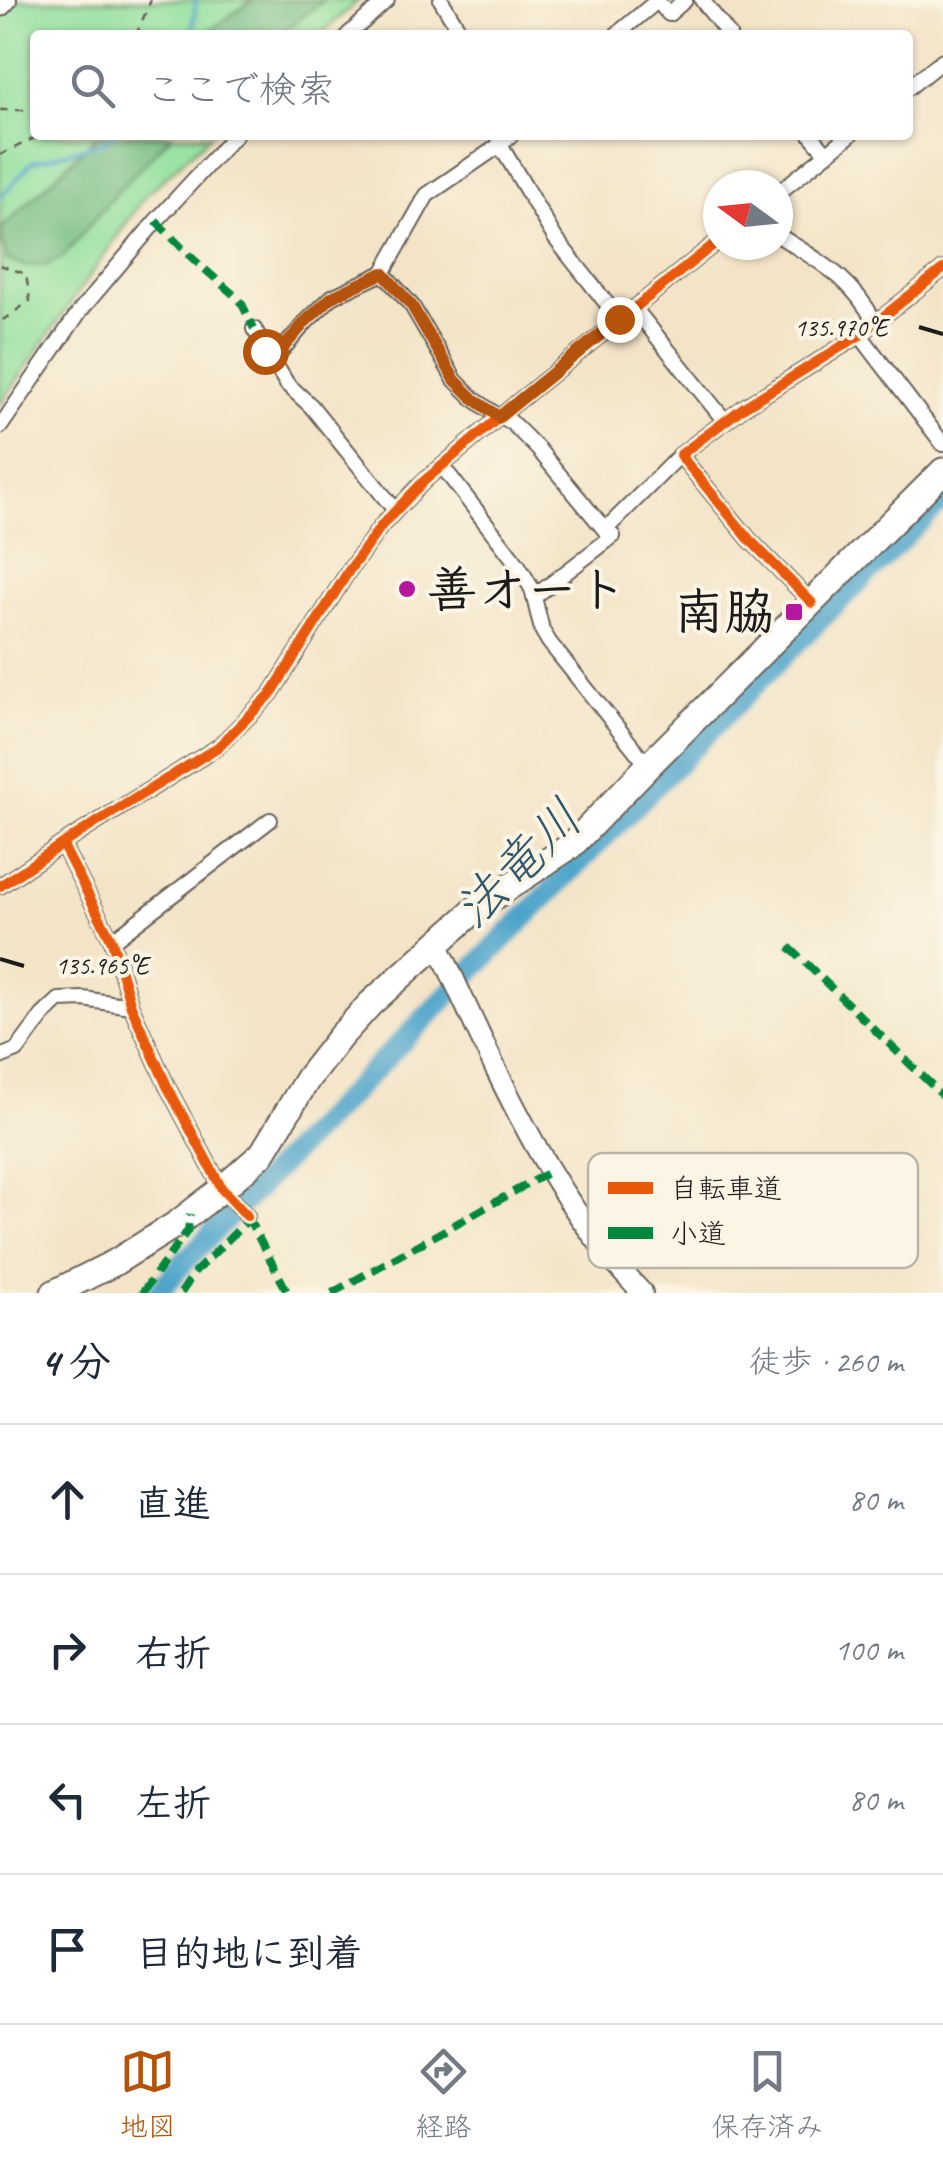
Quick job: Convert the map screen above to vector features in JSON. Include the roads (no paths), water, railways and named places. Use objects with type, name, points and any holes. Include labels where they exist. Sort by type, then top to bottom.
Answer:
[{"type":"highway","points":[[54,1293],[114,1263],[223,1192],[262,1154],[308,1078],[370,1004],[477,908],[572,845],[943,471]]},
{"type":"street","points":[[0,6],[6,0]]},
{"type":"street","points":[[354,30],[387,0]]},
{"type":"street","points":[[441,0],[459,30]]},
{"type":"street","points":[[622,30],[657,0],[669,14],[685,0]]},
{"type":"street","points":[[702,0],[726,30]]},
{"type":"street","points":[[913,84],[943,60]]},
{"type":"street","points":[[0,427],[80,311],[230,140]]},
{"type":"street","points":[[272,361],[332,297],[383,273],[427,195],[500,140]]},
{"type":"street","points":[[504,140],[555,238],[619,319]]},
{"type":"street","points":[[815,140],[827,154]]},
{"type":"street","points":[[793,180],[844,140]]},
{"type":"street","points":[[793,244],[843,277],[875,322]]},
{"type":"street","points":[[0,886],[218,746],[271,694],[348,572],[396,510],[499,417],[703,253]]},
{"type":"street","points":[[605,530],[680,455],[725,420],[860,336],[943,269]]},
{"type":"street","points":[[383,273],[412,306],[455,380],[474,399],[511,422],[613,536],[534,596]]},
{"type":"street","points":[[634,308],[725,420]]},
{"type":"street","points":[[254,329],[288,384],[396,510]]},
{"type":"street","points":[[860,336],[943,444]]},
{"type":"street","points":[[680,455],[748,539],[812,603]]},
{"type":"street","points":[[442,466],[518,565],[534,596],[549,642],[648,766]]},
{"type":"street","points":[[112,941],[270,820]]},
{"type":"street","points":[[62,844],[112,941],[131,1006],[166,1086],[223,1192],[247,1216]]},
{"type":"street","points":[[437,943],[496,1071],[551,1171],[588,1227]]},
{"type":"street","points":[[0,1057],[17,1050],[43,1014],[59,1000],[131,1006]]},
{"type":"street","points":[[621,1268],[642,1293]]},
{"type":"waterway","points":[[193,30],[196,0]]},
{"type":"waterway","points":[[0,198],[32,162],[107,140]]},
{"type":"waterway","name":"法竜川","points":[[158,1293],[260,1185],[943,499]]},
{"type":"place","name":"善オート","points":[[407,589]]},
{"type":"place","name":"南脇","points":[[794,612]]}]
